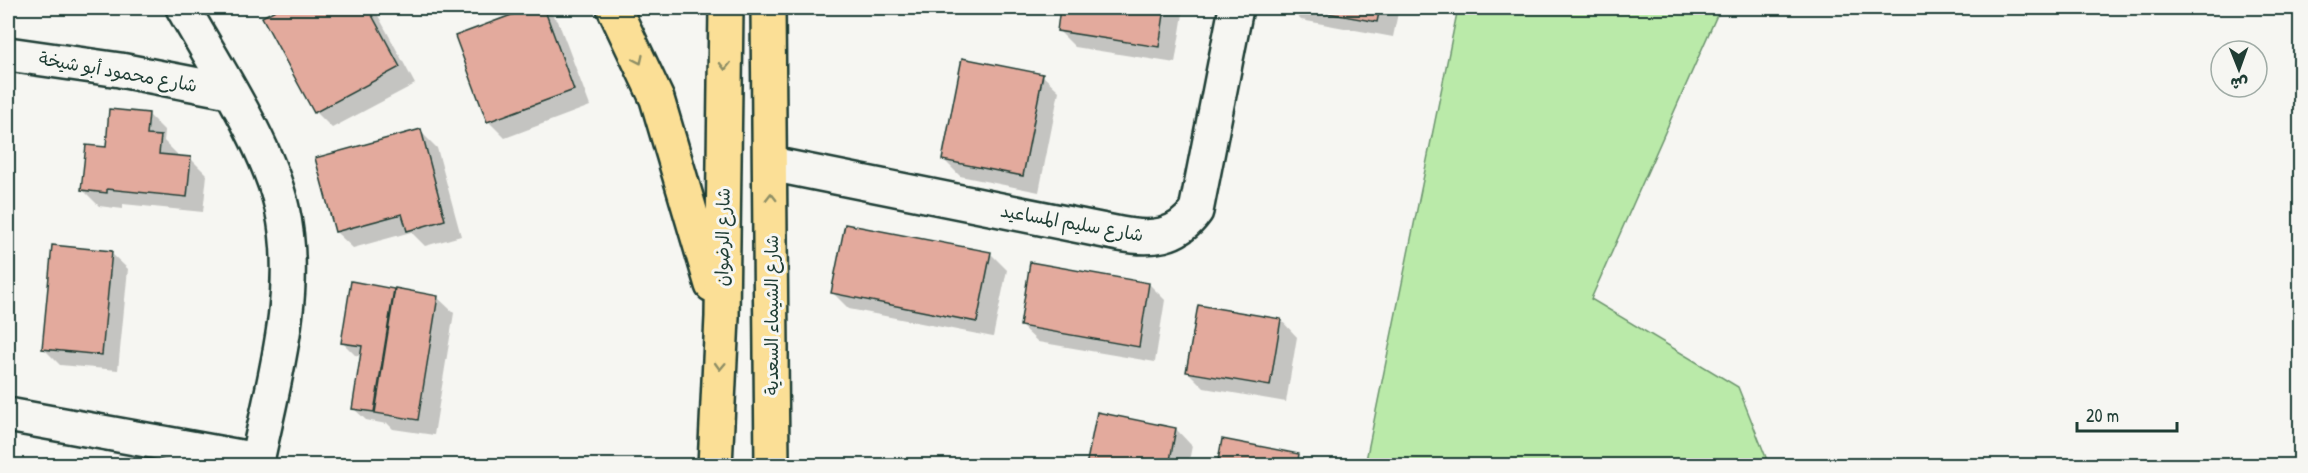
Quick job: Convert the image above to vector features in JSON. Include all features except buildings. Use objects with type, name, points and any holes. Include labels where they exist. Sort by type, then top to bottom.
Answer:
[{"type":"main road","points":[[614,8],[657,99],[722,317]]},
{"type":"main road","name":"شارع الرضوان","points":[[715,465],[722,317],[726,8]]},
{"type":"main road","points":[[768,8],[771,164]]},
{"type":"main road","name":"شارع الشيماء السعدية","points":[[771,164],[779,458]]},
{"type":"street","points":[[8,415],[256,463],[285,319],[289,282],[288,243],[282,206],[267,167],[229,91],[183,8]]},
{"type":"street","name":"شارع سليم المساعيد","points":[[771,164],[1140,238],[1160,237],[1175,232],[1188,222],[1196,211],[1236,8]]},
{"type":"street","name":"شارع محمود أبو شيخة","points":[[8,54],[120,70],[229,91]]},
{"type":"green space","points":[[1458,8],[1717,8],[1717,15],[1591,299],[1738,387],[1769,465],[1365,465]]}]
